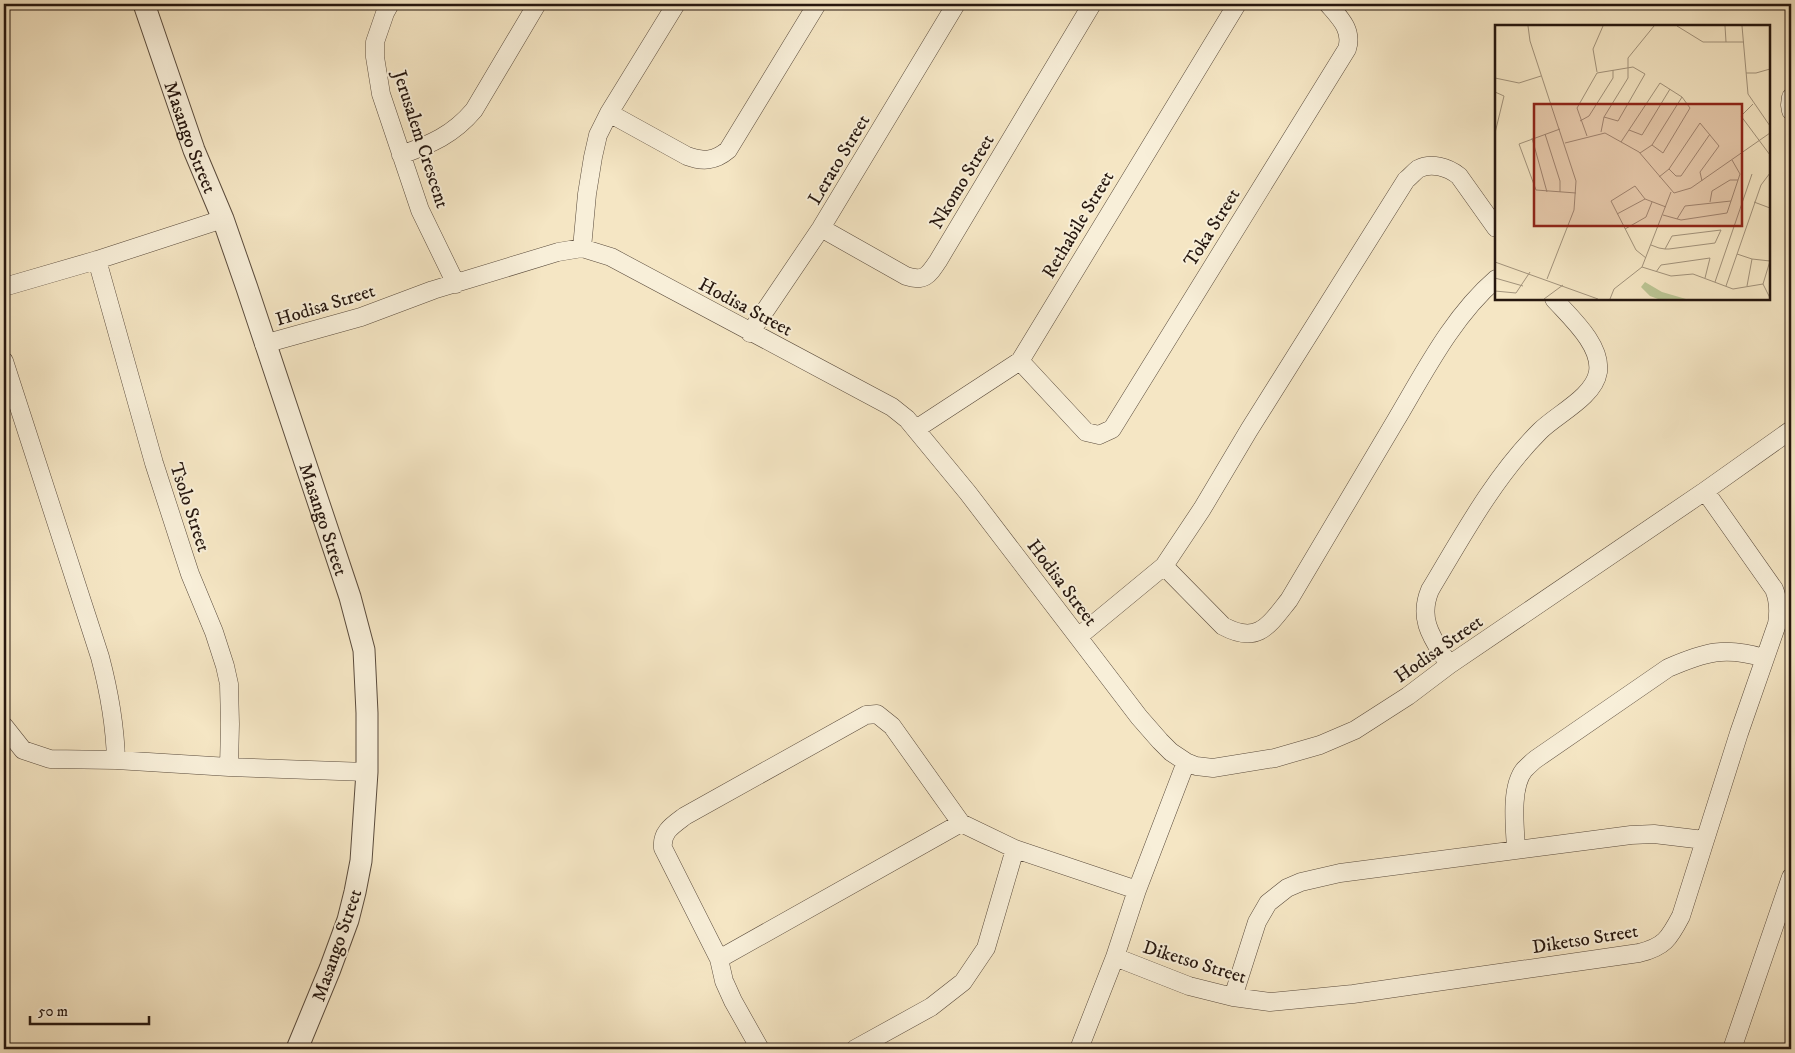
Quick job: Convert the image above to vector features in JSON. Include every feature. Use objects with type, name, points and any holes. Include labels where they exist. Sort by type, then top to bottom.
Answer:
[{"type":"street","name":"Masango Street","points":[[144,4],[194,150],[223,219],[359,625],[366,669],[366,772],[356,892],[330,969],[297,1049]]},
{"type":"street","name":"Jerusalem Crescent","points":[[390,4],[377,33],[375,57],[381,94],[420,210],[456,284]]},
{"type":"street","points":[[401,155],[430,144],[452,132],[474,110],[537,4]]},
{"type":"street","points":[[582,248],[587,194],[598,135],[609,113],[676,4]]},
{"type":"street","points":[[609,113],[687,156],[698,160],[707,160],[721,156],[728,150],[817,4]]},
{"type":"street","name":"Lerato Street","points":[[750,332],[821,228],[956,4]]},
{"type":"street","name":"Nkomo Street","points":[[821,228],[906,276],[921,279],[926,276],[938,261],[1092,4]]},
{"type":"street","name":"Rethabile Street","points":[[916,429],[1020,361],[1236,4]]},
{"type":"street","name":"Toka Street","points":[[1020,361],[1086,432],[1099,434],[1106,432],[1117,422],[1183,312],[1344,55],[1349,35],[1344,24],[1328,4]]},
{"type":"street","points":[[1791,97],[1791,111]]},
{"type":"street","points":[[1078,637],[1164,566],[1202,509],[1254,421],[1406,180],[1417,169],[1434,166],[1452,170],[1459,176],[1495,227]]},
{"type":"street","points":[[4,287],[97,260],[223,219]]},
{"type":"street","name":"Hodisa Street","points":[[264,344],[361,316],[433,290],[558,252],[582,248],[611,257],[892,408],[908,419],[974,500],[1139,717],[1171,752],[1196,766],[1213,768],[1275,758],[1320,745],[1355,730],[1408,696],[1449,665],[1706,491],[1791,430]]},
{"type":"street","name":"Tsolo Street","points":[[97,260],[154,463],[190,574],[214,632],[225,666],[229,684],[228,767]]},
{"type":"street","points":[[1164,566],[1223,626],[1231,631],[1248,633],[1261,631],[1268,626],[1289,600],[1422,375],[1455,325],[1480,293],[1495,280]]},
{"type":"street","points":[[1449,665],[1427,627],[1425,602],[1430,590],[1478,510],[1508,466],[1547,425],[1585,394],[1594,382],[1598,372],[1597,355],[1590,342],[1555,300]]},
{"type":"street","points":[[4,361],[100,657],[111,705],[116,760]]},
{"type":"street","name":"Diketso Street","points":[[1115,958],[1189,986],[1233,997],[1270,1002],[1353,994],[1649,950],[1665,942],[1671,935],[1680,916],[1764,658],[1777,624],[1779,612],[1778,598],[1774,589],[1706,491]]},
{"type":"street","points":[[1516,849],[1515,812],[1517,786],[1523,771],[1536,759],[1668,668],[1712,652],[1747,653],[1764,658]]},
{"type":"street","points":[[760,1049],[733,1001],[724,981],[718,958],[663,848],[662,838],[670,827],[685,816],[846,725],[871,714],[882,717],[892,726],[961,823],[1016,849],[1136,890]]},
{"type":"street","points":[[4,726],[22,750],[50,759],[116,760],[228,767],[366,772]]},
{"type":"street","points":[[1079,1049],[1115,958],[1136,890],[1186,762]]},
{"type":"street","points":[[718,958],[961,823]]},
{"type":"street","points":[[1233,997],[1257,922],[1268,903],[1287,888],[1301,882],[1340,873],[1516,849],[1654,834],[1704,840]]},
{"type":"street","points":[[855,1049],[932,1007],[963,982],[986,948],[1016,849]]},
{"type":"street","points":[[1732,1049],[1791,877]]}]
